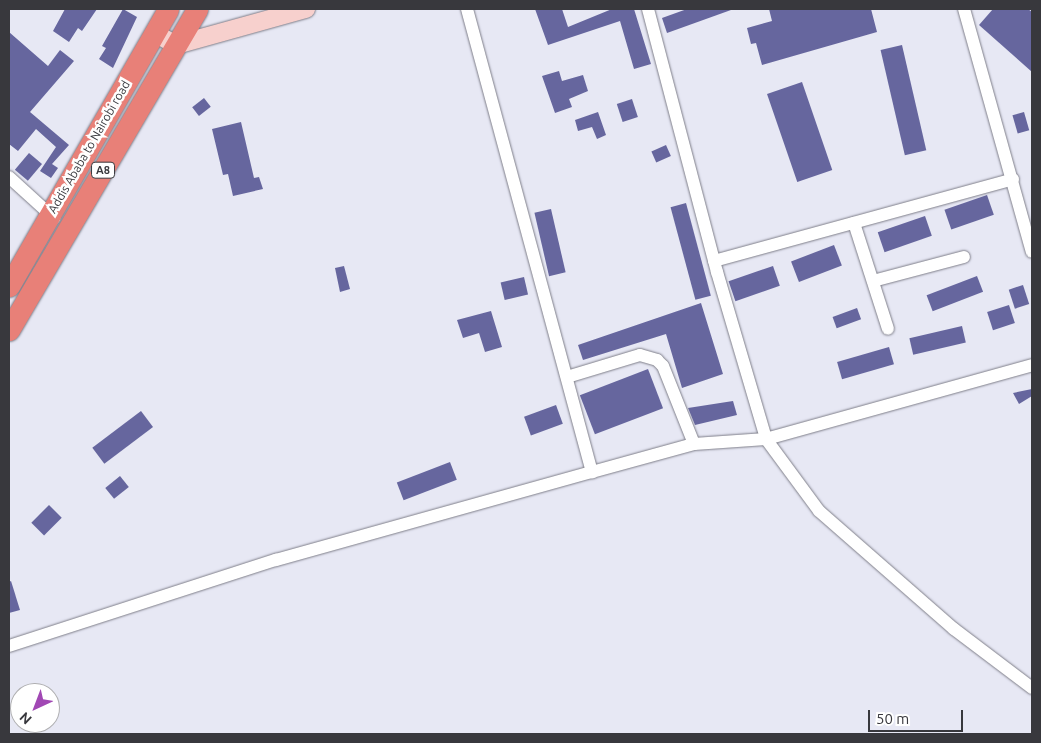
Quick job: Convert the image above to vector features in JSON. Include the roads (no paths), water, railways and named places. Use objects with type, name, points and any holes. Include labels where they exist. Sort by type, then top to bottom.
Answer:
[{"type":"highway","name":"Addis Ababa to Nairobi road","points":[[9,286],[168,9]]},
{"type":"highway","name":"Addis Ababa to Nairobi road","points":[[9,330],[196,9]]},
{"type":"main road","points":[[155,33],[176,45],[306,9]]},
{"type":"street","points":[[467,9],[592,472]]},
{"type":"street","points":[[648,9],[714,261],[766,439],[819,510],[954,629],[1032,688]]},
{"type":"street","points":[[964,9],[1032,252]]},
{"type":"street","points":[[9,177],[68,229]]},
{"type":"street","points":[[714,261],[1012,179]]},
{"type":"street","points":[[854,223],[888,329]]},
{"type":"street","points":[[873,281],[964,257]]},
{"type":"street","points":[[567,377],[640,355],[657,360],[663,366],[694,444]]},
{"type":"street","points":[[9,646],[276,560],[592,472],[694,444],[766,439],[1032,365]]}]
